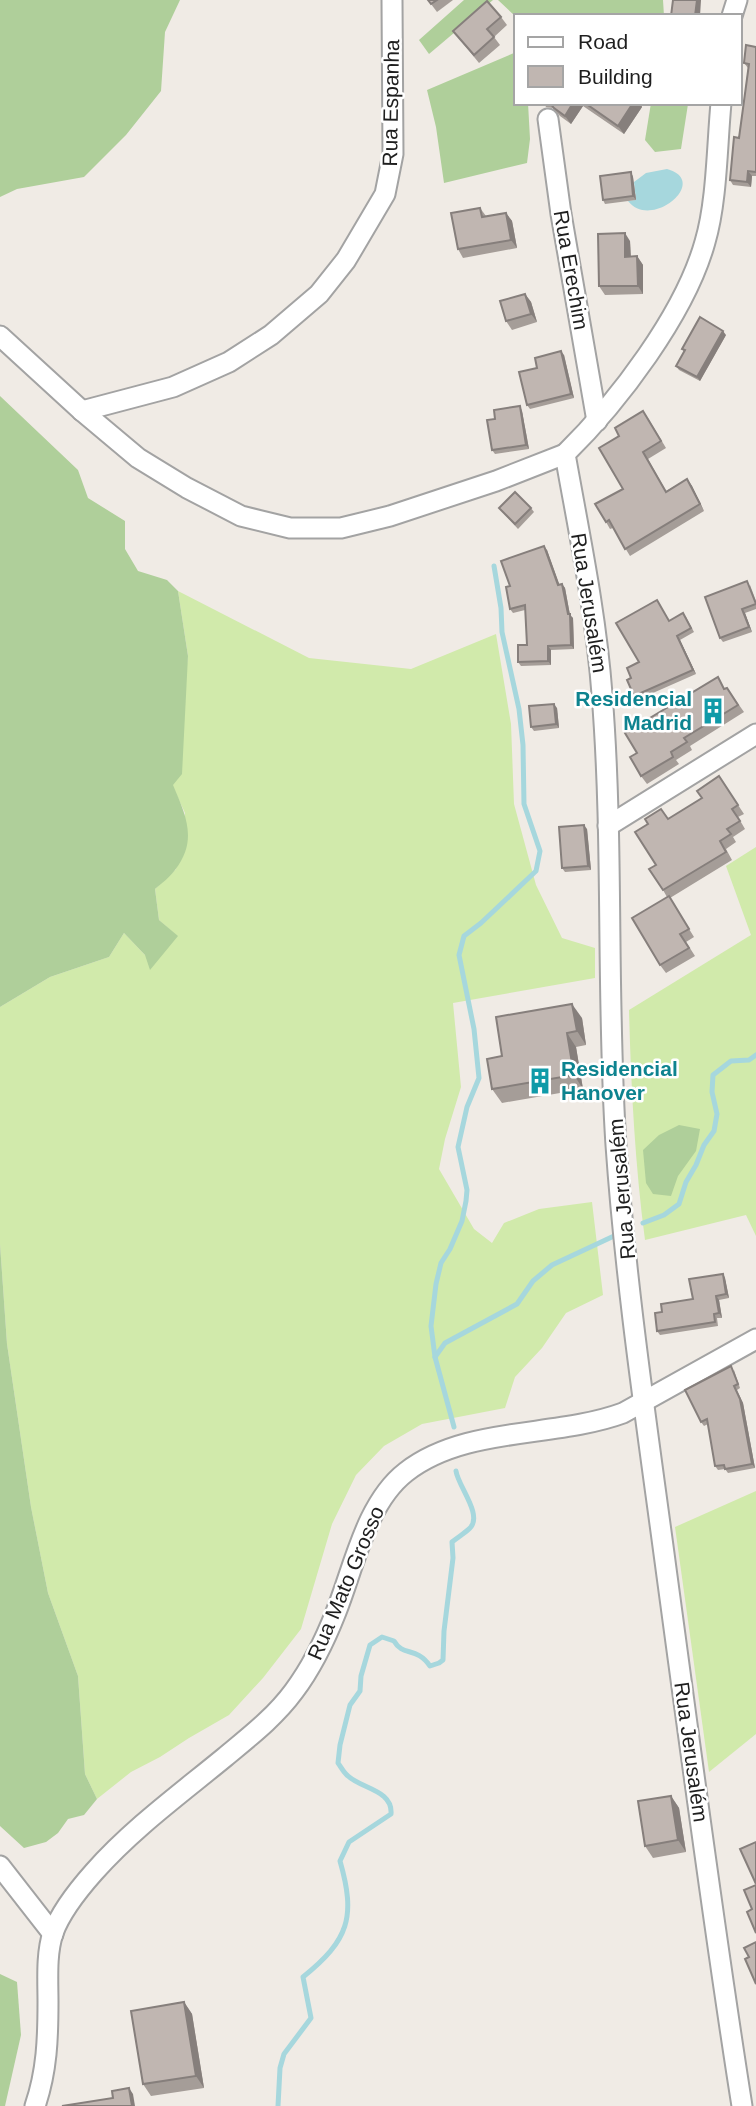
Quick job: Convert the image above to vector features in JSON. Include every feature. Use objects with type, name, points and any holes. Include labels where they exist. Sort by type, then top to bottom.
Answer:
[{"type":"street","name":"Rua Espanha","points":[[82,411],[173,387],[229,362],[271,335],[319,294],[346,260],[385,194],[393,154],[392,0]]},
{"type":"street","points":[[0,336],[138,458],[241,516],[290,528],[341,528],[390,516],[496,481],[565,454],[597,421],[659,338],[677,307],[706,241],[721,105]]},
{"type":"street","name":"Rua Erechim","points":[[548,119],[561,214],[597,421]]},
{"type":"street","name":"Rua Jerusalém","points":[[565,454],[598,648],[605,730],[616,1142],[622,1210],[644,1402],[742,2106]]},
{"type":"street","points":[[608,826],[756,734]]},
{"type":"street","name":"Rua Mato Grosso","points":[[53,1934],[81,1886],[108,1855],[258,1730],[293,1692],[323,1642],[366,1530],[378,1506],[404,1473],[427,1457],[466,1444],[605,1420],[644,1402],[756,1339]]},
{"type":"street","points":[[0,1866],[53,1934],[48,1980],[46,2066],[34,2106]]},
{"type":"green space","points":[[0,0],[180,0],[165,32],[161,91],[126,135],[84,177],[17,189],[0,197]]},
{"type":"green space","points":[[464,0],[493,0],[429,54],[419,40]]},
{"type":"green space","points":[[498,0],[663,0],[664,14],[514,14]]},
{"type":"green space","points":[[514,53],[514,105],[528,105],[530,139],[527,163],[444,183],[436,127],[427,90]]},
{"type":"green space","points":[[651,105],[688,105],[681,149],[655,152],[645,140]]},
{"type":"green space","points":[[0,396],[78,470],[88,498],[125,521],[125,549],[138,571],[167,580],[178,591],[188,656],[182,774],[173,785],[188,828],[188,838],[182,859],[175,870],[155,889],[159,920],[178,936],[150,970],[145,955],[124,933],[109,957],[50,977],[0,1007]]},
{"type":"green space","points":[[178,591],[309,658],[411,669],[496,634],[511,724],[514,804],[536,885],[562,938],[595,948],[595,978],[453,1003],[461,1087],[439,1169],[474,1229],[492,1243],[504,1223],[539,1209],[592,1202],[603,1295],[566,1313],[542,1348],[515,1377],[505,1408],[422,1424],[384,1446],[356,1475],[332,1524],[301,1629],[263,1678],[229,1715],[131,1772],[97,1799],[85,1774],[78,1676],[48,1593],[31,1507],[7,1344],[0,1244],[0,1007],[50,977],[109,957],[124,933],[145,955],[177,936],[159,920],[155,889],[176,869],[185,813],[172,785],[188,656]]},
{"type":"green space","points":[[756,847],[756,1236],[746,1215],[645,1240],[634,1125],[629,1010],[751,935],[726,866]]},
{"type":"green space","points":[[679,1125],[700,1129],[696,1151],[678,1176],[671,1196],[653,1194],[646,1183],[643,1150],[659,1135]]},
{"type":"green space","points":[[0,1244],[7,1344],[31,1507],[48,1593],[78,1676],[85,1774],[97,1799],[84,1815],[68,1819],[58,1833],[46,1842],[24,1848],[0,1826]]},
{"type":"green space","points":[[756,1491],[756,1734],[709,1772],[675,1527]]},
{"type":"green space","points":[[0,1974],[17,1982],[21,2035],[5,2106],[0,2106]]},
{"type":"water","points":[[667,169],[679,175],[683,183],[673,201],[650,210],[638,209],[628,201],[636,200],[634,182],[646,173]]},
{"type":"building","points":[[673,0],[697,0],[695,14],[671,14]]},
{"type":"building","points":[[487,1],[501,17],[487,29],[494,37],[474,55],[453,31]]},
{"type":"building","points":[[746,45],[756,47],[756,172],[748,171],[747,182],[730,180],[734,137],[739,138],[749,64],[744,63]]},
{"type":"building","points":[[552,105],[572,105],[565,116]]},
{"type":"building","points":[[588,105],[632,105],[618,126]]},
{"type":"building","points":[[631,172],[633,196],[603,200],[600,176]]},
{"type":"building","points":[[480,208],[482,217],[506,213],[511,240],[458,249],[451,213]]},
{"type":"building","points":[[625,233],[625,257],[637,256],[638,286],[599,286],[598,234]]},
{"type":"building","points":[[525,294],[531,314],[506,321],[500,301]]},
{"type":"building","points":[[700,317],[723,331],[697,377],[676,366]]},
{"type":"building","points":[[561,351],[571,394],[527,405],[519,372],[537,368],[535,358]]},
{"type":"building","points":[[520,406],[526,445],[492,450],[487,420],[495,419],[494,410]]},
{"type":"building","points":[[643,411],[661,441],[643,452],[666,492],[687,479],[700,504],[625,549],[609,520],[606,522],[595,504],[623,489],[599,448],[619,436],[615,428]]},
{"type":"building","points":[[515,492],[531,508],[515,524],[499,508]]},
{"type":"building","points":[[544,546],[558,585],[562,584],[570,614],[571,645],[548,646],[548,661],[518,662],[518,645],[527,645],[525,605],[510,609],[506,587],[510,586],[501,561]]},
{"type":"building","points":[[747,581],[756,604],[742,609],[749,627],[720,638],[705,597]]},
{"type":"building","points":[[657,600],[669,621],[683,613],[691,628],[677,636],[693,670],[634,696],[627,680],[631,678],[627,668],[639,662],[616,623]]},
{"type":"building","points":[[718,677],[738,705],[684,738],[687,742],[671,752],[673,757],[641,776],[630,757],[637,753],[625,733]]},
{"type":"building","points":[[554,704],[556,724],[531,727],[529,706]]},
{"type":"building","points":[[719,776],[738,805],[732,809],[740,821],[727,829],[731,834],[720,841],[726,852],[663,890],[649,869],[656,865],[635,832],[648,824],[645,819],[661,809],[668,819],[702,798],[697,791]]},
{"type":"building","points":[[584,825],[588,866],[562,868],[559,827]]},
{"type":"building","points":[[669,896],[689,929],[680,934],[689,948],[660,965],[632,918]]},
{"type":"building","points":[[572,1004],[577,1031],[567,1033],[574,1075],[492,1089],[487,1059],[502,1056],[496,1017]]},
{"type":"building","points":[[723,1274],[726,1294],[716,1296],[719,1313],[714,1314],[715,1322],[657,1331],[655,1313],[662,1312],[661,1304],[693,1299],[689,1279]]},
{"type":"building","points":[[731,1366],[738,1384],[734,1386],[740,1399],[752,1464],[725,1469],[724,1465],[715,1466],[707,1419],[701,1422],[685,1390]]},
{"type":"building","points":[[671,1796],[678,1840],[645,1846],[638,1801]]},
{"type":"building","points":[[756,1842],[756,1884],[740,1849]]},
{"type":"building","points":[[756,1885],[756,1933],[747,1912],[752,1909],[744,1890]]},
{"type":"building","points":[[756,1942],[756,1984],[745,1959],[749,1957],[744,1948]]},
{"type":"building","points":[[184,2002],[196,2076],[143,2084],[131,2011]]},
{"type":"building","points":[[129,2088],[132,2106],[62,2106],[113,2098],[112,2091]]},
{"type":"waterway","points":[[454,1427],[435,1357],[431,1326],[441,1263],[462,1221],[466,1201],[467,1190],[458,1147],[467,1107],[479,1078],[474,1029],[459,955],[464,936],[536,871],[540,851],[524,804],[523,745],[519,709],[502,632],[494,566]]},
{"type":"waterway","points":[[643,1223],[664,1215],[679,1204],[686,1182],[714,1131],[717,1114],[712,1092],[713,1075],[731,1061],[749,1060],[756,1055]]},
{"type":"waterway","points":[[435,1357],[445,1343],[517,1304],[533,1281],[552,1265],[614,1236]]},
{"type":"waterway","points":[[278,2106],[280,2068],[284,2054],[311,2018],[303,1977],[330,1951],[345,1926],[347,1898],[340,1861],[349,1842],[391,1814],[390,1806],[382,1795],[348,1776],[338,1763],[350,1705],[360,1691],[361,1676],[370,1645],[382,1637],[394,1641],[401,1649],[420,1656],[430,1666],[443,1660],[453,1558],[452,1542],[470,1528],[474,1516],[456,1471]]},
{"type":"place","name":"Residencial Madrid","points":[[713,711]]},
{"type":"place","name":"Residencial Hanover","points":[[540,1081]]}]
